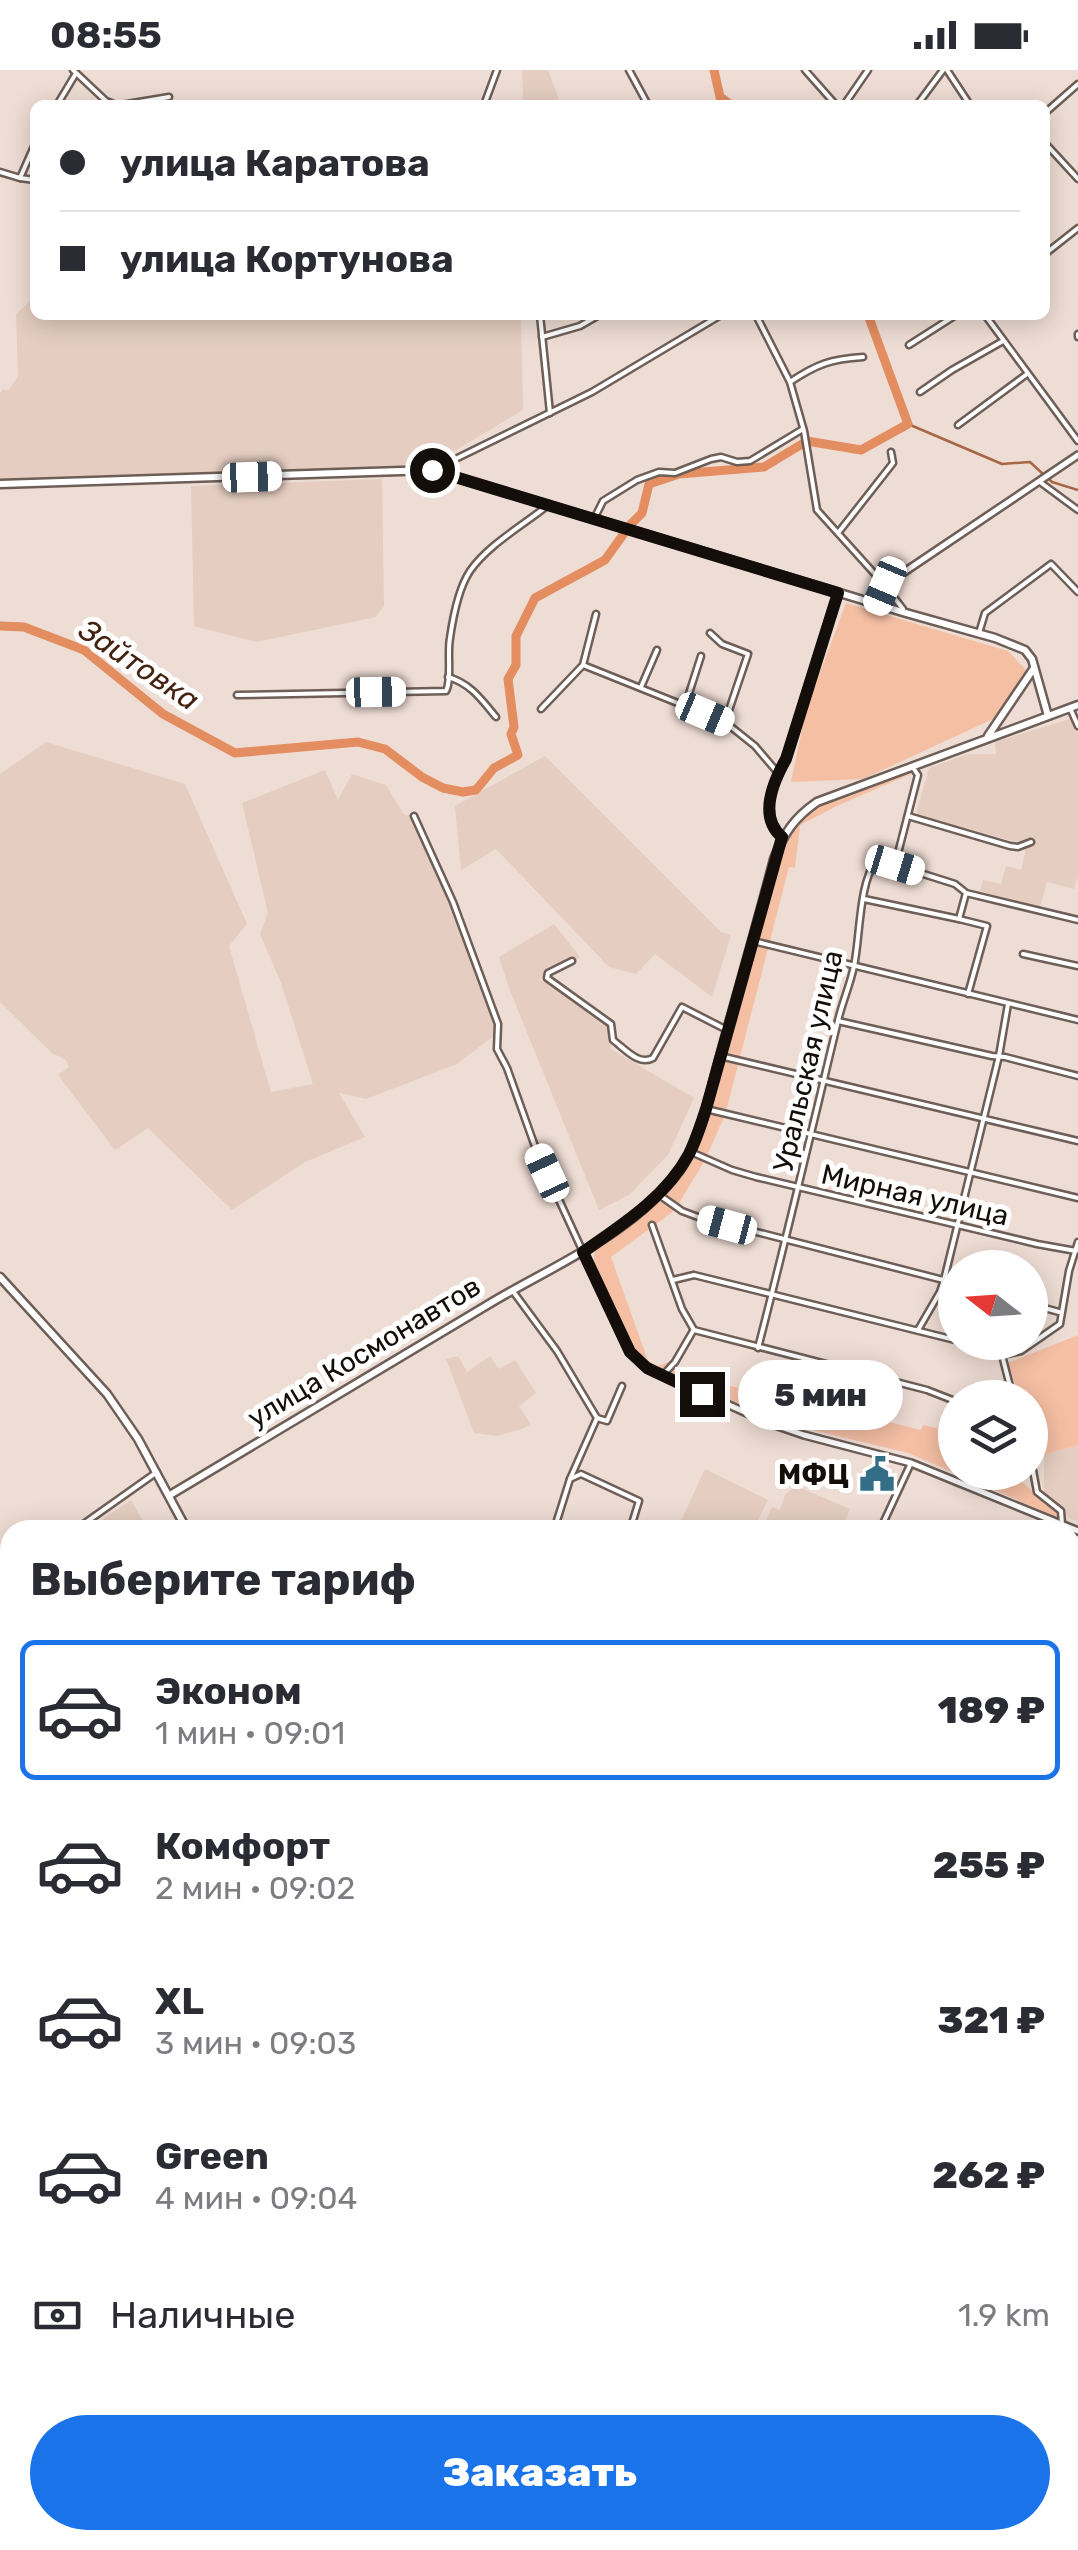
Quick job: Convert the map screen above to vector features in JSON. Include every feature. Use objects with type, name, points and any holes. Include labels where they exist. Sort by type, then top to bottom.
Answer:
[{"type":"main road","points":[[0,484],[432,470],[1025,650],[1048,716]]},
{"type":"main road","points":[[986,740],[1034,667]]},
{"type":"main road","name":"улица Космонавтов","points":[[170,1494],[512,1290],[583,1252],[628,1221],[658,1194],[690,1152],[706,1109],[782,837],[792,821],[817,802],[1074,707]]},
{"type":"main road","points":[[0,1277],[107,1394],[182,1520]]},
{"type":"street","points":[[486,100],[497,70]]},
{"type":"street","points":[[630,70],[645,100]]},
{"type":"street","points":[[805,70],[832,100]]},
{"type":"street","points":[[847,100],[868,70]]},
{"type":"street","points":[[921,100],[945,70],[966,100]]},
{"type":"street","points":[[60,100],[75,71],[105,100]]},
{"type":"street","points":[[1050,109],[1078,84]]},
{"type":"street","points":[[150,100],[169,97]]},
{"type":"street","points":[[1050,148],[1078,179]]},
{"type":"street","points":[[20,178],[30,155]]},
{"type":"street","points":[[0,172],[30,179]]},
{"type":"street","points":[[1050,248],[1078,228]]},
{"type":"street","points":[[540,320],[550,413]]},
{"type":"street","points":[[542,336],[590,320]]},
{"type":"street","points":[[432,470],[592,392],[713,320]]},
{"type":"street","points":[[759,320],[790,382],[804,430],[816,510],[906,613]]},
{"type":"street","points":[[909,345],[948,320]]},
{"type":"street","points":[[989,320],[1078,441]]},
{"type":"street","points":[[920,392],[1003,341]]},
{"type":"street","points":[[790,382],[833,359],[863,357]]},
{"type":"street","points":[[958,425],[1027,374]]},
{"type":"street","points":[[594,519],[603,500],[637,480],[659,472],[674,473],[720,457],[750,461],[804,430]]},
{"type":"street","points":[[838,533],[893,463],[891,452]]},
{"type":"street","points":[[877,604],[885,586],[1078,455]]},
{"type":"street","points":[[1040,482],[1078,510]]},
{"type":"street","points":[[236,694],[446,691],[450,684],[447,651],[465,580],[494,547],[548,506]]},
{"type":"street","points":[[979,633],[985,613],[1051,564],[1078,592]]},
{"type":"street","points":[[782,837],[773,830],[770,800],[838,593]]},
{"type":"street","points":[[542,710],[584,665],[596,614]]},
{"type":"street","points":[[710,634],[722,644],[748,654],[724,722]]},
{"type":"street","points":[[641,687],[657,650]]},
{"type":"street","points":[[685,706],[701,656]]},
{"type":"street","points":[[584,665],[724,722],[755,746],[778,773]]},
{"type":"street","points":[[448,677],[474,690],[496,718]]},
{"type":"street","points":[[1074,707],[1078,726]]},
{"type":"street","points":[[912,766],[918,775],[895,865],[955,884],[966,894],[1078,920]]},
{"type":"street","points":[[414,816],[452,902],[498,1024],[498,1049],[537,1152],[630,1352],[639,1362],[769,1424],[910,1462],[1052,1520]]},
{"type":"street","points":[[908,816],[1010,846],[1031,842]]},
{"type":"street","name":"Уральская улица","points":[[758,1348],[854,966],[871,868],[876,862],[895,865]]},
{"type":"street","points":[[959,919],[966,894]]},
{"type":"street","points":[[864,899],[987,926],[968,994]]},
{"type":"street","points":[[753,940],[1078,1020]]},
{"type":"street","points":[[1023,954],[1078,966]]},
{"type":"street","points":[[572,962],[548,973],[547,978],[611,1024],[613,1040],[641,1060],[654,1058],[682,1006],[727,1030]]},
{"type":"street","points":[[952,1250],[1008,1004]]},
{"type":"street","points":[[838,1021],[1078,1076]]},
{"type":"street","points":[[720,1056],[1078,1141]]},
{"type":"street","points":[[706,1109],[1078,1198]]},
{"type":"street","name":"Мирная улица","points":[[690,1152],[732,1170],[799,1188],[1076,1251]]},
{"type":"street","points":[[658,1194],[698,1218],[938,1279]]},
{"type":"street","points":[[652,1225],[682,1310],[694,1330],[938,1394]]},
{"type":"street","points":[[1048,1332],[1060,1324],[1078,1243]]},
{"type":"street","points":[[673,1280],[694,1274],[938,1335]]},
{"type":"street","points":[[512,1290],[557,1352],[597,1418],[607,1421],[622,1386]]},
{"type":"street","points":[[918,1330],[938,1295]]},
{"type":"street","points":[[1048,1309],[1061,1313]]},
{"type":"street","points":[[662,1376],[694,1330]]},
{"type":"street","points":[[557,1520],[597,1418]]},
{"type":"street","points":[[884,1520],[910,1462]]},
{"type":"street","points":[[89,1520],[157,1472]]},
{"type":"street","points":[[570,1479],[581,1474],[640,1501],[633,1520]]},
{"type":"street","points":[[1037,1490],[1062,1511],[1062,1520]]},
{"type":"shaded area","points":[[522,70],[548,70],[559,100],[522,100]]},
{"type":"shaded area","points":[[30,301],[30,320],[521,320],[523,410],[431,465],[0,481],[0,393],[3,389],[8,391],[18,376],[16,314]]},
{"type":"shaded area","points":[[382,479],[384,606],[376,617],[256,642],[194,626],[191,486]]},
{"type":"shaded area","points":[[846,603],[1008,651],[1029,673],[993,719],[863,779],[791,782],[806,710]]},
{"type":"shaded area","points":[[1073,718],[1078,730],[1078,876],[1074,889],[1047,882],[1040,907],[980,891],[983,880],[1001,884],[1006,866],[1021,870],[1027,845],[916,814],[929,768],[968,754],[996,754],[995,742]]},
{"type":"shaded area","points":[[46,742],[185,784],[247,924],[229,946],[271,1092],[313,1084],[281,983],[260,934],[268,913],[242,803],[325,770],[338,800],[352,774],[386,785],[405,816],[413,813],[499,1032],[457,1064],[366,1099],[339,1093],[365,1137],[305,1162],[232,1210],[148,1128],[115,1150],[58,1075],[69,1067],[66,1060],[52,1053],[0,1002],[0,774]]},
{"type":"shaded area","points":[[545,756],[721,932],[731,935],[712,997],[655,954],[636,974],[609,967],[496,849],[461,870],[455,806]]},
{"type":"shaded area","points":[[914,770],[800,825],[795,868],[789,867],[725,1115],[705,1160],[675,1210],[611,1257],[648,1361],[658,1366],[679,1358],[677,1372],[813,1402],[812,1408],[827,1412],[829,1407],[856,1414],[858,1409],[871,1413],[873,1408],[887,1411],[885,1421],[921,1430],[923,1425],[938,1429],[938,1466],[908,1453],[788,1424],[647,1365],[627,1344],[594,1260],[600,1244],[664,1192],[698,1142],[714,1099],[779,852],[798,822],[825,802]]},
{"type":"shaded area","points":[[554,924],[580,957],[539,979],[609,1020],[611,1049],[694,1098],[668,1155],[629,1195],[599,1210],[499,957]]},
{"type":"shaded area","points":[[1078,1335],[1078,1445],[1048,1454],[1048,1380],[1014,1380],[1008,1363],[1048,1360],[1048,1347]]},
{"type":"shaded area","points":[[458,1356],[467,1372],[490,1356],[499,1369],[515,1360],[536,1393],[519,1406],[529,1425],[497,1436],[474,1433],[446,1359]]},
{"type":"shaded area","points":[[1078,1445],[1078,1520],[1069,1518],[1064,1509],[1044,1494],[1048,1490],[1048,1454]]},
{"type":"shaded area","points":[[705,1469],[768,1500],[758,1520],[681,1520]]},
{"type":"shaded area","points":[[796,1486],[850,1509],[845,1520],[766,1520],[772,1507],[780,1510],[785,1495]]},
{"type":"shaded area","points":[[994,1490],[1032,1490],[1058,1512],[1057,1517]]},
{"type":"shaded area","points":[[131,1500],[142,1520],[102,1520]]},
{"type":"waterway","name":"Зайтовка","points":[[714,70],[724,100]]},
{"type":"waterway","name":"Зайтовка","points":[[0,626],[24,627],[84,650],[163,714],[235,753],[358,742],[385,749],[443,788],[476,790],[494,768],[518,755],[511,734],[514,727],[508,679],[516,665],[516,636],[535,598],[605,560],[642,513],[649,484],[679,474],[764,467],[807,441],[861,450],[908,424],[870,320]]},
{"type":"waterway","points":[[908,424],[1002,464],[1030,462],[1043,474]]},
{"type":"waterway","points":[[1049,479],[1078,490]]},
{"type":"place","name":"МФЦ","points":[[877,1474]]},
{"type":"route","points":[[432,470],[838,593],[770,800],[773,830],[782,837],[706,1109],[690,1152],[658,1194],[628,1221],[583,1252],[630,1352],[647,1368],[702,1394]]}]
